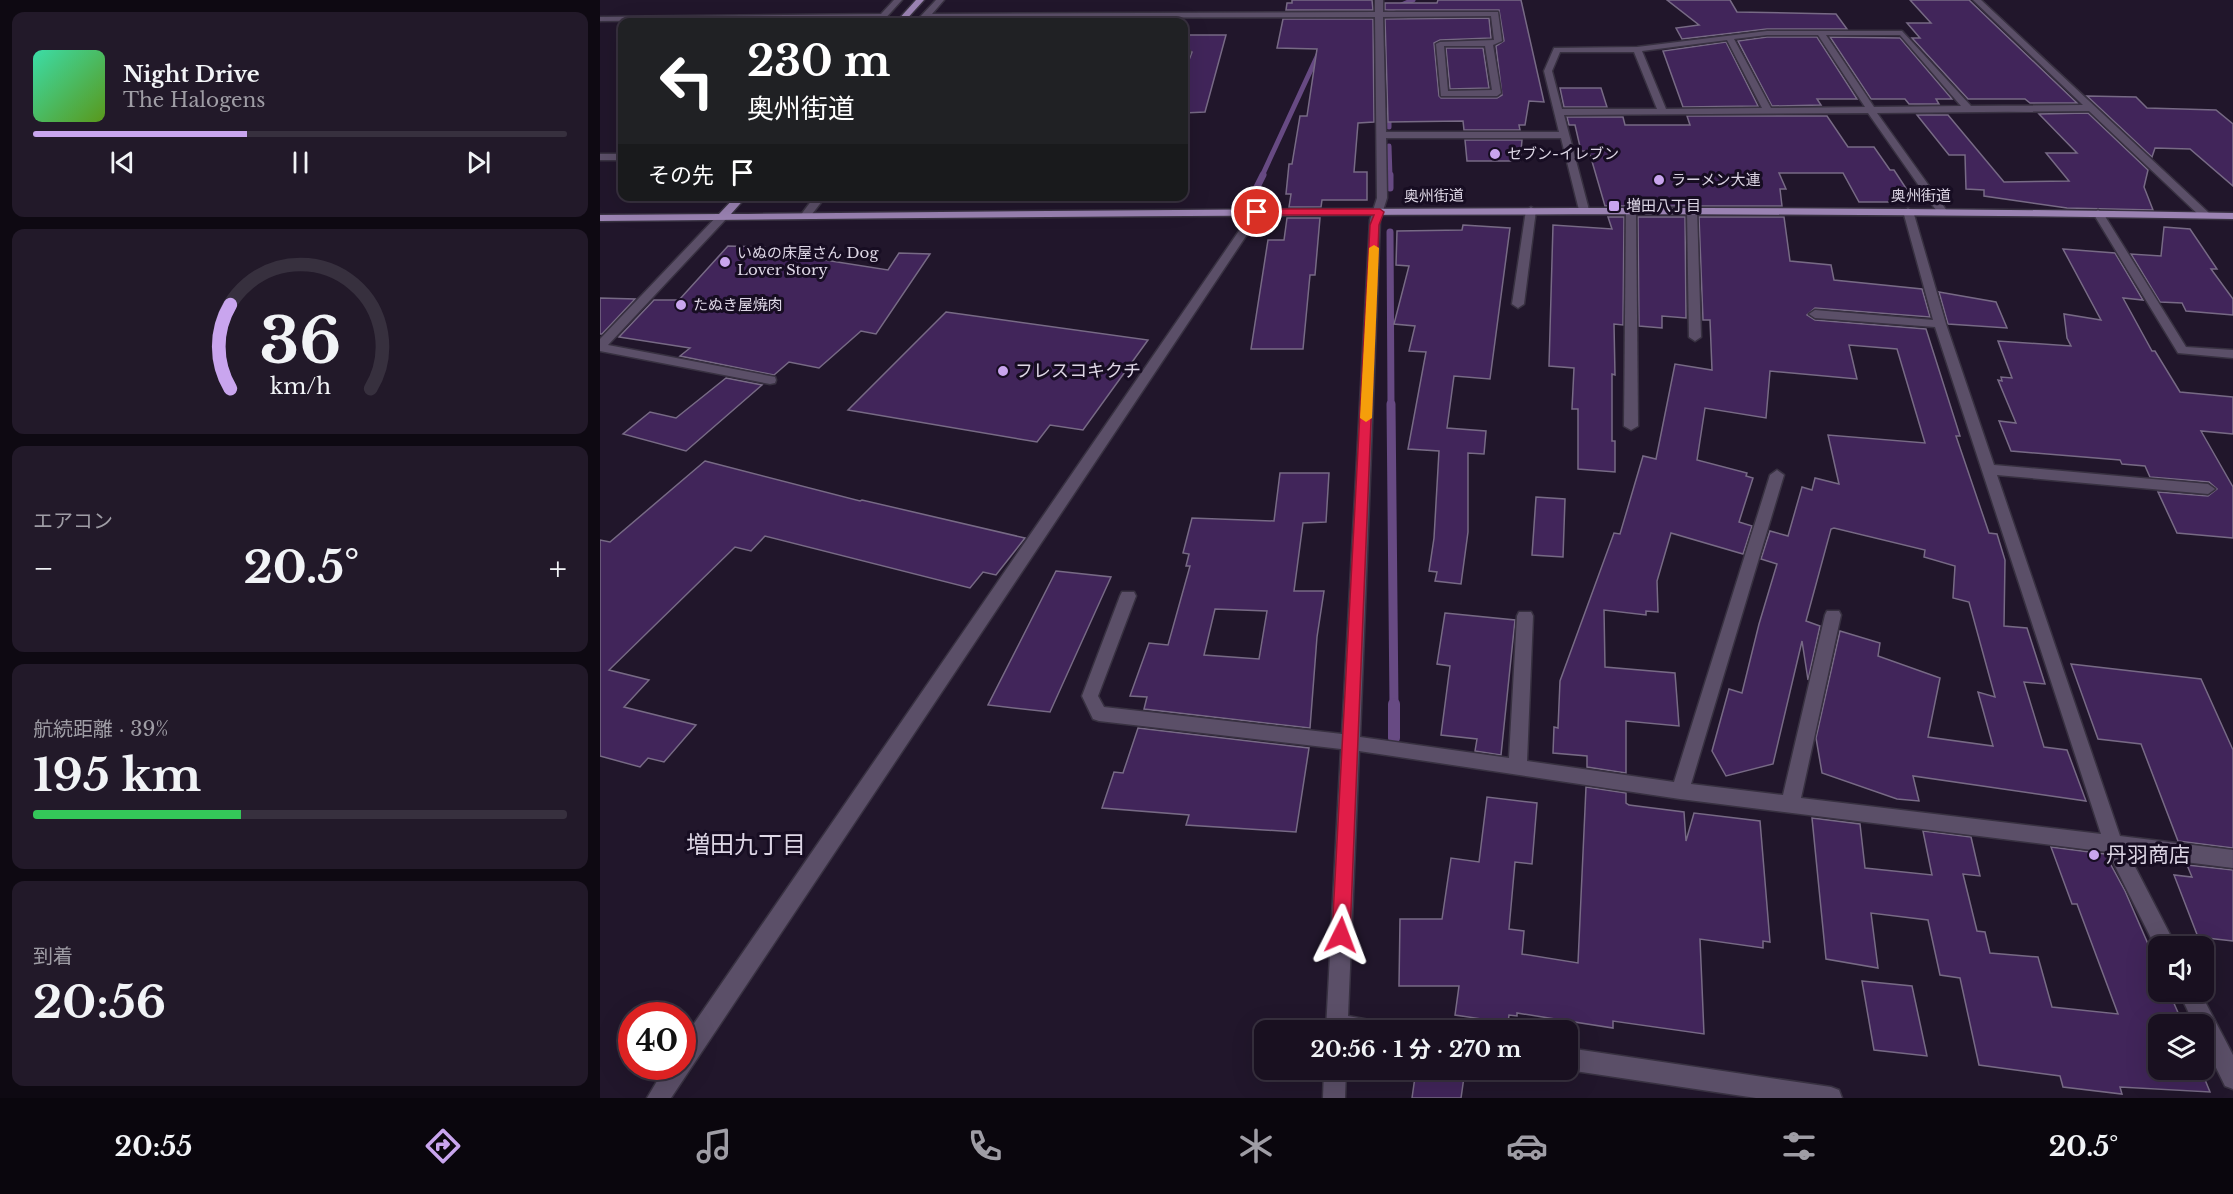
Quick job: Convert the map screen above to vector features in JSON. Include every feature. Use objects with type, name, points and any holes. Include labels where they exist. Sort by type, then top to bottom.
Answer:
[{"type":"main road","points":[[904,18],[920,0]]},
{"type":"main road","points":[[723,216],[737,201]]},
{"type":"main road","name":"奥州街道","points":[[600,218],[1531,210],[1942,211],[2233,216]]},
{"type":"street","points":[[881,18],[898,0]]},
{"type":"street","points":[[925,18],[940,0]]},
{"type":"street","points":[[1337,1020],[1375,225],[1382,198],[1383,135],[1379,0]]},
{"type":"street","points":[[1977,0],[2205,215]]},
{"type":"street","points":[[1122,18],[1313,11],[1337,14],[1380,14],[1494,10],[1498,41],[1489,44],[1440,44],[1444,94],[1497,93],[1489,44]]},
{"type":"street","points":[[600,19],[618,19]]},
{"type":"street","points":[[1584,210],[1548,71],[1557,50],[1637,49],[1767,33],[1902,33],[1968,109]]},
{"type":"street","points":[[1820,33],[1942,211]]},
{"type":"street","points":[[1729,37],[1768,110]]},
{"type":"street","points":[[1637,49],[1662,111]]},
{"type":"street","points":[[1560,112],[2090,108]]},
{"type":"street","points":[[1383,135],[1565,135]]},
{"type":"street","points":[[600,157],[618,157]]},
{"type":"street","points":[[805,216],[817,201]]},
{"type":"street","points":[[1518,304],[1531,210]]},
{"type":"street","points":[[1630,210],[1631,426]]},
{"type":"street","points":[[1692,210],[1695,338]]},
{"type":"street","points":[[1908,211],[1940,324],[1987,469],[2114,843],[2161,936]]},
{"type":"street","points":[[696,1040],[1257,212]]},
{"type":"street","points":[[2098,213],[2182,350],[2233,354]]},
{"type":"street","points":[[600,346],[723,216]]},
{"type":"street","points":[[1815,315],[1940,324]]},
{"type":"street","points":[[600,346],[770,380]]},
{"type":"street","points":[[1987,469],[2208,489]]},
{"type":"street","points":[[1680,791],[1777,475]]},
{"type":"street","points":[[1128,596],[1090,696],[1099,714],[1351,743],[1680,791],[2233,859]]},
{"type":"street","points":[[1790,804],[1833,615]]},
{"type":"street","points":[[1518,767],[1525,616]]},
{"type":"street","points":[[2195,1002],[2228,1059],[2233,1078]]},
{"type":"street","points":[[1578,1060],[1832,1098]]},
{"type":"street","points":[[658,1098],[670,1080]]},
{"type":"street","points":[[1334,1098],[1335,1080]]},
{"type":"building","points":[[1292,0],[1372,0],[1373,10],[1286,10],[1287,3],[1292,3]]},
{"type":"building","points":[[1438,0],[1521,0],[1544,102],[1529,101],[1525,125],[1519,125],[1520,130],[1464,130],[1463,121],[1388,122],[1385,19],[1489,18],[1491,38],[1440,40],[1434,43],[1439,96],[1441,98],[1497,98],[1502,95],[1496,46],[1504,41],[1499,10],[1385,10],[1385,3],[1437,3]]},
{"type":"building","points":[[1667,0],[1730,0],[1737,12],[1836,14],[1847,29],[1767,29],[1682,39],[1676,28],[1699,25]]},
{"type":"building","points":[[1910,0],[1969,0],[2077,103],[2030,103],[2025,99],[1968,99],[1912,38],[1920,38],[1907,23],[1931,23]]},
{"type":"building","points":[[1283,19],[1373,19],[1374,122],[1358,123],[1354,172],[1367,172],[1367,200],[1322,200],[1321,207],[1289,207],[1291,194],[1286,194],[1289,164],[1292,164],[1300,116],[1307,116],[1317,49],[1277,48]]},
{"type":"building","points":[[1188,35],[1226,35],[1205,112],[1188,113],[1188,61],[1192,52],[1188,50]]},
{"type":"building","points":[[1767,37],[1817,37],[1857,99],[1817,99],[1821,105],[1772,106],[1738,41]]},
{"type":"building","points":[[1830,37],[1900,38],[1952,99],[1936,99],[1939,104],[1909,104],[1905,99],[1871,99]]},
{"type":"building","points":[[1726,42],[1758,106],[1683,107],[1663,51]]},
{"type":"building","points":[[1446,48],[1483,48],[1489,88],[1450,89]]},
{"type":"building","points":[[1560,88],[1601,88],[1607,107],[1564,107]]},
{"type":"building","points":[[2087,96],[2136,97],[2147,108],[2216,110],[2233,124],[2233,186],[2190,149],[2155,148],[2152,157]]},
{"type":"building","points":[[2088,113],[2148,170],[2144,187],[2153,210],[2067,208],[1984,196],[1984,190],[1966,189],[1965,155],[1949,155],[1917,115],[1948,115],[2004,182],[2069,181],[2046,153],[2077,153],[2039,114]]},
{"type":"building","points":[[1687,116],[1827,116],[1848,147],[1874,147],[1890,170],[1894,170],[1915,202],[1859,202],[1843,173],[1779,173],[1786,189],[1780,189],[1782,206],[1605,206],[1589,151],[1581,151],[1575,125],[1569,125],[1567,117],[1623,117],[1625,125],[1690,125]]},
{"type":"building","name":"セブン-イレブン","points":[[1465,140],[1522,140],[1520,161],[1467,161]]},
{"type":"building","points":[[1608,217],[1624,217],[1623,325],[1614,324],[1615,375],[1612,374],[1612,441],[1615,441],[1615,472],[1578,469],[1578,409],[1572,409],[1574,368],[1549,366],[1553,225],[1612,229]]},
{"type":"building","points":[[1638,217],[1685,217],[1686,318],[1662,316],[1662,328],[1639,326]]},
{"type":"building","points":[[1699,217],[1784,217],[1790,261],[1831,265],[1834,280],[1922,289],[1930,317],[1815,308],[1807,315],[1815,320],[1926,329],[1960,436],[1956,436],[1989,533],[1997,534],[2005,560],[2004,626],[2027,628],[2045,684],[2024,682],[2044,747],[2067,750],[2086,801],[1913,776],[1919,801],[1897,799],[1822,773],[1816,738],[1840,631],[1880,643],[1878,656],[1940,678],[1928,737],[1993,746],[1978,692],[1995,697],[1969,602],[1953,598],[1955,566],[1924,557],[1925,550],[1834,528],[1831,529],[1806,621],[1820,626],[1808,680],[1802,641],[1773,764],[1726,776],[1712,751],[1729,689],[1742,693],[1777,564],[1761,559],[1770,531],[1788,536],[1802,487],[1812,490],[1815,478],[1839,484],[1828,435],[1925,443],[1897,349],[1849,345],[1857,379],[1770,371],[1766,418],[1705,408],[1697,460],[1747,473],[1746,476],[1753,478],[1739,522],[1752,526],[1743,554],[1671,533],[1657,581],[1658,612],[1646,611],[1646,615],[1604,610],[1605,667],[1675,673],[1679,726],[1626,721],[1626,773],[1587,767],[1587,756],[1553,753],[1554,727],[1558,728],[1560,681],[1614,533],[1620,534],[1643,456],[1656,459],[1675,364],[1712,370],[1710,320],[1703,320]]},
{"type":"building","points":[[1287,218],[1320,218],[1315,275],[1310,275],[1303,349],[1251,349],[1268,240],[1284,240]]},
{"type":"building","points":[[1463,225],[1510,228],[1490,379],[1454,376],[1447,428],[1486,431],[1484,454],[1468,453],[1468,532],[1461,584],[1435,581],[1437,572],[1429,571],[1434,538],[1439,451],[1408,449],[1426,352],[1409,351],[1415,326],[1394,324],[1409,266],[1396,265],[1397,231],[1462,230]]},
{"type":"building","points":[[2164,227],[2190,229],[2217,269],[2211,269],[2233,299],[2233,315],[2186,311],[2182,303],[2160,302],[2131,254],[2161,256]]},
{"type":"building","points":[[728,246],[764,247],[761,250],[888,270],[899,253],[930,254],[876,334],[861,331],[819,368],[789,362],[774,375],[680,356],[690,348],[619,337],[654,300],[679,300]]},
{"type":"building","points":[[2063,249],[2115,253],[2143,300],[2123,298],[2152,351],[2155,351],[2180,392],[2233,397],[2233,434],[2201,431],[2233,487],[2233,538],[2177,533],[2158,492],[2208,496],[2217,489],[2209,482],[2150,477],[2145,466],[2122,464],[2120,460],[2011,451],[1999,421],[2016,423],[1998,380],[2002,381],[2001,377],[2012,378],[1998,341],[2071,346],[2067,338],[2064,314],[2101,320]]},
{"type":"building","points":[[1939,292],[1996,302],[2007,328],[1948,324]]},
{"type":"building","points":[[600,298],[635,299],[602,334],[600,334]]},
{"type":"building","points":[[946,312],[1148,340],[1083,430],[1050,425],[1037,442],[848,410]]},
{"type":"building","points":[[726,378],[762,385],[686,451],[623,434],[650,412],[676,418]]},
{"type":"building","points":[[705,461],[860,501],[1025,538],[996,575],[983,572],[970,588],[765,536],[751,551],[735,547],[609,670],[649,680],[624,707],[696,725],[664,762],[648,758],[640,767],[600,756],[600,540],[610,542]]},
{"type":"building","points":[[1280,473],[1329,473],[1326,522],[1303,523],[1294,591],[1324,591],[1317,637],[1310,728],[1144,709],[1147,697],[1130,696],[1149,643],[1168,645],[1190,566],[1186,566],[1189,554],[1183,553],[1192,518],[1274,521]],"holes":[[[1215,609],[1267,611],[1259,659],[1204,655]]]},
{"type":"building","points":[[1536,497],[1565,499],[1563,557],[1532,555]]},
{"type":"building","points":[[1056,571],[1111,577],[1050,712],[988,705]]},
{"type":"building","points":[[1445,613],[1515,620],[1501,755],[1475,751],[1477,739],[1441,735],[1450,666],[1437,664]]},
{"type":"building","points":[[2071,664],[2201,679],[2233,750],[2233,848],[2178,841],[2141,744],[2098,739]]},
{"type":"building","points":[[1138,728],[1309,748],[1296,832],[1186,825],[1189,815],[1102,808],[1114,772],[1123,773]]},
{"type":"building","points":[[1586,787],[1626,793],[1626,803],[1629,805],[1684,812],[1686,841],[1694,813],[1760,821],[1770,942],[1763,941],[1763,948],[1700,939],[1704,1034],[1613,1021],[1613,1028],[1578,1023],[1578,1020],[1562,1020],[1517,1013],[1517,1016],[1509,1015],[1508,1020],[1488,1020],[1455,1015],[1459,986],[1399,986],[1400,919],[1442,919],[1451,858],[1479,862],[1487,797],[1537,803],[1532,864],[1515,862],[1509,929],[1524,931],[1522,954],[1578,963]]},
{"type":"building","points":[[1812,818],[1860,824],[1865,868],[1932,875],[1923,831],[1971,837],[1980,876],[1963,874],[1977,931],[1985,932],[1990,953],[2038,957],[2052,1007],[2118,1014],[2077,904],[2072,904],[2051,847],[2105,854],[2125,891],[2148,944],[2148,1002],[2173,1002],[2179,1014],[2148,1014],[2148,1080],[2205,1080],[2210,1092],[2120,1087],[2122,1094],[2063,1087],[2060,1076],[1979,1065],[1960,978],[1940,975],[1928,920],[1871,913],[1878,968],[1826,959]]},
{"type":"building","points":[[2187,865],[2233,870],[2233,941],[2214,939],[2214,936],[2198,936],[2174,875],[2192,877]]},
{"type":"building","points":[[1862,981],[1912,986],[1927,1056],[1874,1050]]},
{"type":"building","points":[[1415,1080],[1464,1080],[1461,1098],[1412,1098]]},
{"type":"waterway","points":[[1390,10],[1413,0]]},
{"type":"waterway","points":[[1262,176],[1321,48]]},
{"type":"waterway","points":[[1389,109],[1389,127]]},
{"type":"waterway","points":[[1389,146],[1390,176]]},
{"type":"waterway","points":[[1256,189],[1263,175]]},
{"type":"waterway","points":[[1390,176],[1390,188]]},
{"type":"waterway","points":[[1390,232],[1391,405]]},
{"type":"waterway","points":[[1391,404],[1394,706]]},
{"type":"waterway","points":[[1394,706],[1394,738]]},
{"type":"slow traffic","points":[[1366,418],[1374,248]]},
{"type":"place","name":"セブン-イレブン","points":[[1495,154]]},
{"type":"place","name":"ラーメン大連","points":[[1659,180]]},
{"type":"place","name":"増田八丁目","points":[[1614,206]]},
{"type":"place","name":"いぬの床屋さん Dog Lover Story","points":[[725,262]]},
{"type":"place","name":"たぬき屋焼肉","points":[[681,305]]},
{"type":"place","name":"フレスコキクチ","points":[[1003,371]]},
{"type":"place","name":"丹羽商店","points":[[2094,855]]},
{"type":"district","name":"増田九丁目","points":[[746,845]]},
{"type":"route","points":[[1257,212],[1380,212],[1375,220],[1341,935]]}]
